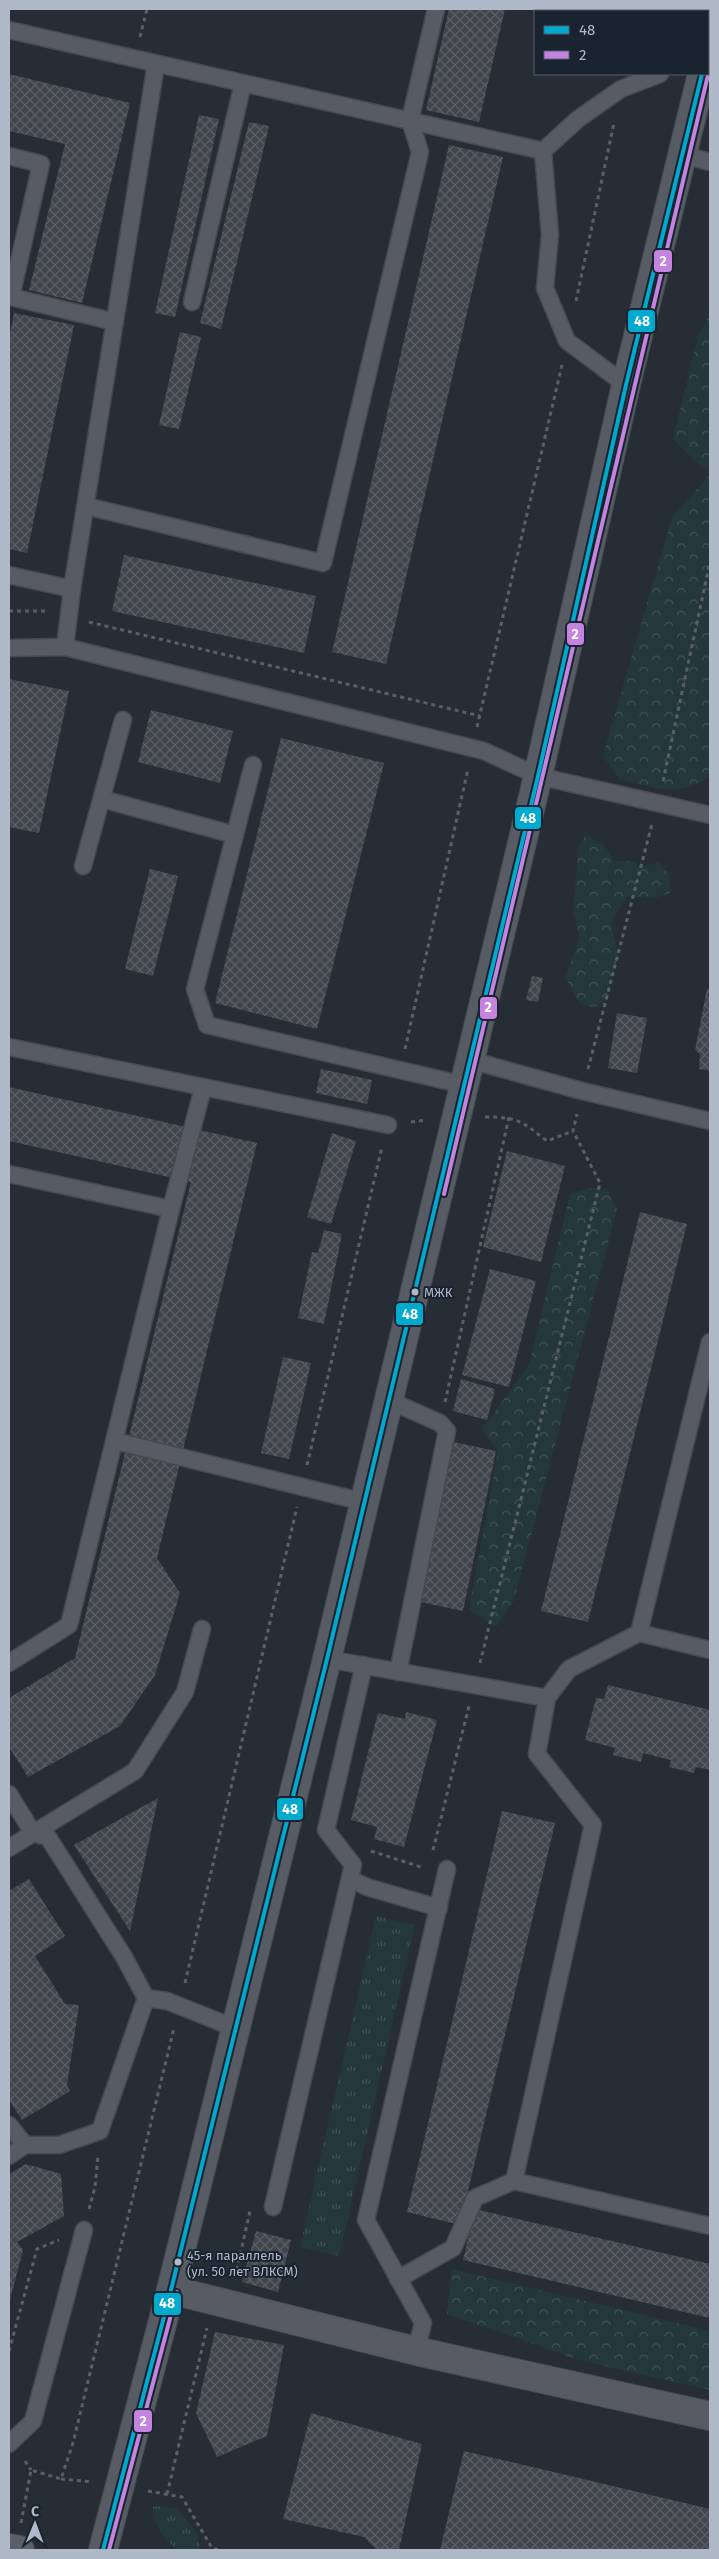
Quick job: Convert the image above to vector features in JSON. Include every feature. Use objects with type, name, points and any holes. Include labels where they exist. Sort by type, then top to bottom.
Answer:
[{"type":"street","points":[[103,2550],[171,2290],[234,2028],[327,1659],[538,776],[626,385],[684,155],[702,75]]},
{"type":"street","points":[[171,2290],[416,2351],[710,2416]]},
{"type":"lane","points":[[86,506],[323,562],[420,152],[410,120],[436,9]]},
{"type":"lane","points":[[9,30],[543,151]]},
{"type":"lane","points":[[65,647],[72,589],[156,64]]},
{"type":"lane","points":[[543,151],[578,119],[621,89],[657,75]]},
{"type":"lane","points":[[192,302],[243,83]]},
{"type":"lane","points":[[543,151],[550,235],[545,288],[567,341],[626,385]]},
{"type":"lane","points":[[684,155],[710,162]]},
{"type":"lane","points":[[9,156],[41,164],[11,297],[116,322]]},
{"type":"lane","points":[[9,575],[72,589]]},
{"type":"lane","points":[[9,648],[65,647],[472,748],[538,776],[710,815]]},
{"type":"lane","points":[[83,866],[123,720]]},
{"type":"lane","points":[[252,765],[196,990],[207,1025],[400,1070],[467,1072],[582,1091],[710,1121]]},
{"type":"lane","points":[[102,800],[235,835]]},
{"type":"lane","points":[[9,1046],[203,1088],[388,1125]]},
{"type":"lane","points":[[9,1663],[69,1625],[171,1209],[203,1088]]},
{"type":"lane","points":[[9,1174],[171,1209]]},
{"type":"lane","points":[[639,1633],[710,1342]]},
{"type":"lane","points":[[388,1400],[440,1423],[447,1431],[398,1672]]},
{"type":"lane","points":[[115,1441],[302,1485],[364,1502]]},
{"type":"lane","points":[[9,1848],[135,1771],[185,1692],[202,1629]]},
{"type":"lane","points":[[514,2181],[593,1825],[537,1754],[547,1698],[569,1669],[639,1633],[710,1650]]},
{"type":"lane","points":[[327,1659],[547,1698]]},
{"type":"lane","points":[[273,2207],[353,1865],[326,1830],[364,1665]]},
{"type":"lane","points":[[9,1794],[33,1833],[48,1837],[124,1957],[146,1998],[100,2131],[59,2145],[26,2145],[9,2156]]},
{"type":"lane","points":[[416,2351],[422,2323],[366,2220],[447,1869]]},
{"type":"lane","points":[[350,1879],[367,1888],[439,1908]]},
{"type":"lane","points":[[146,1998],[180,2005],[234,2028]]},
{"type":"lane","points":[[9,2124],[26,2145]]},
{"type":"lane","points":[[398,2278],[453,2248],[475,2198],[514,2181],[710,2226]]},
{"type":"lane","points":[[9,2444],[34,2421],[84,2230]]},
{"type":"path","points":[[400,1070],[472,748],[567,341],[621,89]]},
{"type":"path","points":[[474,1685],[600,1184],[573,1130],[658,803],[710,562]]},
{"type":"path","points":[[9,611],[42,610],[480,716]]},
{"type":"path","points":[[440,1423],[509,1117]]},
{"type":"path","points":[[15,2549],[31,2470],[61,2479],[73,2443],[125,2236],[388,1125]]},
{"type":"path","points":[[9,2351],[37,2249],[84,2230],[95,2187],[100,2131]]},
{"type":"path","points":[[182,2497],[212,2549],[221,2550]]},
{"type":"green space","points":[[710,313],[710,475],[673,439],[698,337]]},
{"type":"green space","points":[[710,475],[710,775],[699,783],[688,787],[677,789],[655,788],[619,779],[603,756],[672,517]]},
{"type":"green space","points":[[586,835],[604,845],[614,861],[632,861],[640,867],[659,862],[669,874],[670,893],[655,898],[627,897],[611,922],[618,956],[606,999],[594,1008],[579,1003],[565,977],[580,938],[573,911],[579,845]]},
{"type":"green space","points":[[589,1188],[607,1189],[617,1209],[514,1600],[496,1627],[469,1609],[498,1451],[482,1429],[529,1365],[570,1194]]},
{"type":"green space","points":[[376,1916],[415,1925],[339,2256],[300,2247]]},
{"type":"green space","points":[[452,2269],[710,2331],[710,2390],[579,2360],[447,2314]]},
{"type":"green space","points":[[153,2506],[177,2508],[198,2535],[200,2550],[177,2550],[160,2531],[153,2513]]},
{"type":"building","points":[[449,9],[505,9],[479,122],[426,110]]},
{"type":"building","points":[[9,74],[130,103],[82,303],[29,290],[65,144],[9,131]]},
{"type":"building","points":[[199,115],[219,119],[175,317],[155,313]]},
{"type":"building","points":[[249,122],[269,126],[221,329],[200,323]]},
{"type":"building","points":[[449,145],[503,157],[386,664],[332,652]]},
{"type":"building","points":[[14,313],[74,325],[27,553],[9,549],[9,339]]},
{"type":"building","points":[[180,332],[201,337],[179,429],[159,425]]},
{"type":"building","points":[[124,555],[316,596],[304,653],[112,611]]},
{"type":"building","points":[[9,679],[69,691],[39,833],[9,827]]},
{"type":"building","points":[[151,710],[233,731],[220,783],[138,762]]},
{"type":"building","points":[[281,738],[384,763],[317,1029],[215,1003]]},
{"type":"building","points":[[150,869],[178,876],[153,976],[125,969]]},
{"type":"building","points":[[532,976],[543,978],[538,1002],[526,1000]]},
{"type":"building","points":[[707,989],[710,989],[710,1071],[699,1069],[700,1054],[695,1050]]},
{"type":"building","points":[[617,1013],[647,1018],[637,1073],[608,1068]]},
{"type":"building","points":[[321,1069],[372,1080],[367,1104],[316,1093]]},
{"type":"building","points":[[9,1087],[257,1143],[157,1558],[180,1593],[155,1675],[120,1726],[28,1777],[9,1747],[9,1698],[75,1658],[191,1182],[9,1141]]},
{"type":"building","points":[[332,1133],[356,1141],[331,1224],[307,1217]]},
{"type":"building","points":[[507,1151],[565,1166],[541,1262],[483,1247]]},
{"type":"building","points":[[640,1212],[687,1224],[588,1622],[541,1611]]},
{"type":"building","points":[[324,1230],[342,1234],[324,1324],[298,1318],[312,1252],[318,1253]]},
{"type":"building","points":[[490,1269],[536,1281],[509,1387],[462,1375]]},
{"type":"building","points":[[283,1357],[311,1363],[289,1459],[261,1453]]},
{"type":"building","points":[[461,1379],[495,1389],[487,1420],[453,1411]]},
{"type":"building","points":[[449,1441],[496,1451],[463,1611],[416,1601]]},
{"type":"building","points":[[608,1685],[710,1710],[710,1770],[696,1767],[694,1773],[669,1767],[671,1760],[643,1753],[641,1762],[613,1755],[615,1748],[585,1740],[596,1698],[604,1699]]},
{"type":"building","points":[[406,1712],[437,1720],[404,1847],[374,1839],[377,1827],[351,1820],[378,1713],[405,1719]]},
{"type":"building","points":[[158,1798],[130,1931],[74,1845]]},
{"type":"building","points":[[502,1811],[555,1823],[460,2225],[407,2212]]},
{"type":"building","points":[[29,1879],[65,1936],[35,1956],[65,2004],[79,2005],[67,2085],[70,2091],[22,2120],[9,2100],[9,1891]]},
{"type":"building","points":[[26,2164],[61,2174],[64,2216],[17,2242],[23,2250],[9,2304],[9,2174]]},
{"type":"building","points":[[475,2209],[710,2264],[710,2318],[463,2260]]},
{"type":"building","points":[[256,2231],[291,2240],[278,2292],[242,2282]]},
{"type":"building","points":[[215,2332],[284,2345],[267,2436],[217,2457],[196,2413]]},
{"type":"building","points":[[311,2413],[422,2444],[399,2550],[377,2550],[364,2537],[283,2519]]},
{"type":"building","points":[[464,2451],[710,2509],[710,2550],[440,2550]]},
{"type":"transit line","name":"48","points":[[103,2550],[171,2290],[327,1659],[538,776],[626,385],[702,75]]},
{"type":"transit line","name":"2","points":[[444,1194],[708,75]]},
{"type":"transit line","name":"2","points":[[109,2550],[177,2292]]},
{"type":"place","name":"МЖК","points":[[415,1292]]},
{"type":"place","name":"45-я параллель (ул. 50 лет ВЛКСМ)","points":[[178,2262]]}]
